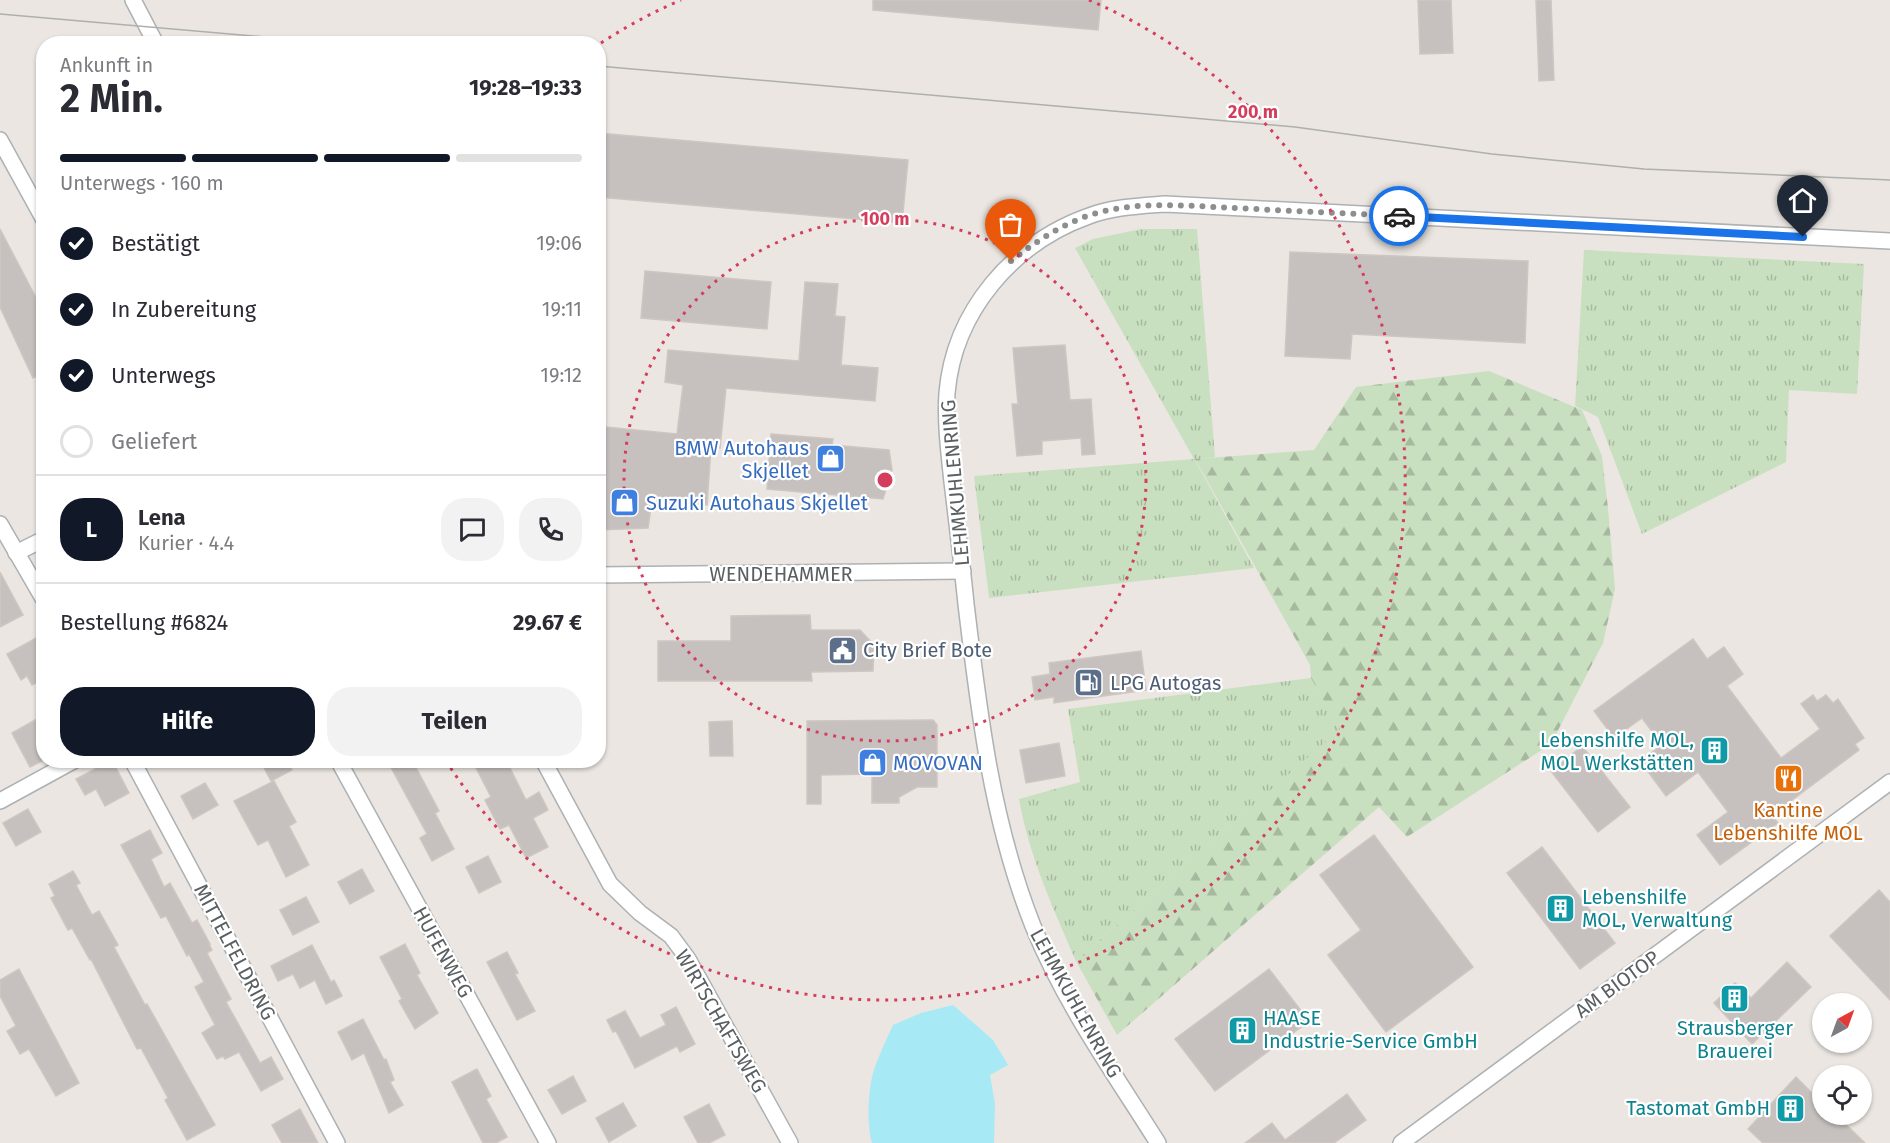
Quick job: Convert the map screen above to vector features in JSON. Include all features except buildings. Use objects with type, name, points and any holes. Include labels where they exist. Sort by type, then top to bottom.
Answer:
[{"type":"street","points":[[133,0],[152,36]]},
{"type":"street","points":[[0,140],[36,205]]},
{"type":"street","name":"LEHMKUHLENRING","points":[[1158,1143],[1098,1049],[1052,968],[1033,927],[1002,828],[987,765],[949,452],[947,392],[959,340],[981,298],[1011,261],[1049,234],[1090,215],[1118,208],[1166,204],[1890,241]]},
{"type":"street","points":[[0,524],[36,587]]},
{"type":"street","points":[[16,553],[36,543]]},
{"type":"street","name":"WENDEHAMMER","points":[[606,575],[963,571]]},
{"type":"street","points":[[0,801],[60,768]]},
{"type":"street","name":"MITTELFELDRING","points":[[136,768],[337,1143]]},
{"type":"street","name":"HUFENWEG","points":[[342,768],[548,1143]]},
{"type":"street","name":"WIRTSCHAFTSWEG","points":[[547,768],[610,884],[640,913],[670,936],[688,959],[790,1143]]},
{"type":"street","name":"AM BIOTOP","points":[[1401,1143],[1890,782]]},
{"type":"green space","points":[[1141,229],[1197,229],[1215,457],[1195,460],[1254,568],[989,598],[974,476],[1194,459],[1075,248],[1093,239]]},
{"type":"green space","points":[[1584,250],[1864,264],[1857,394],[1789,390],[1786,462],[1642,534],[1598,417],[1575,406]]},
{"type":"green space","points":[[1489,371],[1582,410],[1602,456],[1615,589],[1603,643],[1551,744],[1407,837],[1379,807],[1117,1035],[1076,961],[1340,729],[1311,678],[1310,665],[1195,459],[1314,450],[1356,387]]},
{"type":"green space","points":[[1311,678],[1341,729],[1076,961],[1035,861],[1019,799],[1080,782],[1068,709]]},
{"type":"water","points":[[953,1005],[993,1040],[1008,1065],[990,1075],[995,1104],[994,1143],[872,1143],[869,1114],[871,1082],[876,1064],[893,1025],[921,1013]]},
{"type":"tram line","points":[[0,14],[254,36]]},
{"type":"tram line","points":[[606,67],[1295,127],[1492,154],[1644,169],[1890,180]]},
{"type":"way so far","points":[[1011,261],[1049,234],[1090,215],[1118,208],[1166,204],[1399,216]]},
{"type":"place","name":"BMW Autohaus Skjellet","points":[[830,459]]},
{"type":"place","name":"Suzuki Autohaus Skjellet","points":[[625,503]]},
{"type":"place","name":"City Brief Bote","points":[[842,650]]},
{"type":"place","name":"LPG Autogas","points":[[1089,683]]},
{"type":"place","name":"Lebenshilfe MOL, MOL Werkstätten","points":[[1715,751]]},
{"type":"place","name":"MOVOVAN","points":[[872,763]]},
{"type":"place","name":"Kantine Lebenshilfe MOL","points":[[1788,779]]},
{"type":"place","name":"Lebenshilfe MOL, Verwaltung","points":[[1561,908]]},
{"type":"place","name":"Strausberger Brauerei","points":[[1735,998]]},
{"type":"place","name":"HAASE Industrie-Service GmbH","points":[[1242,1030]]},
{"type":"place","name":"Tastomat GmbH","points":[[1791,1108]]},
{"type":"route","points":[[1399,216],[1803,237]]}]
